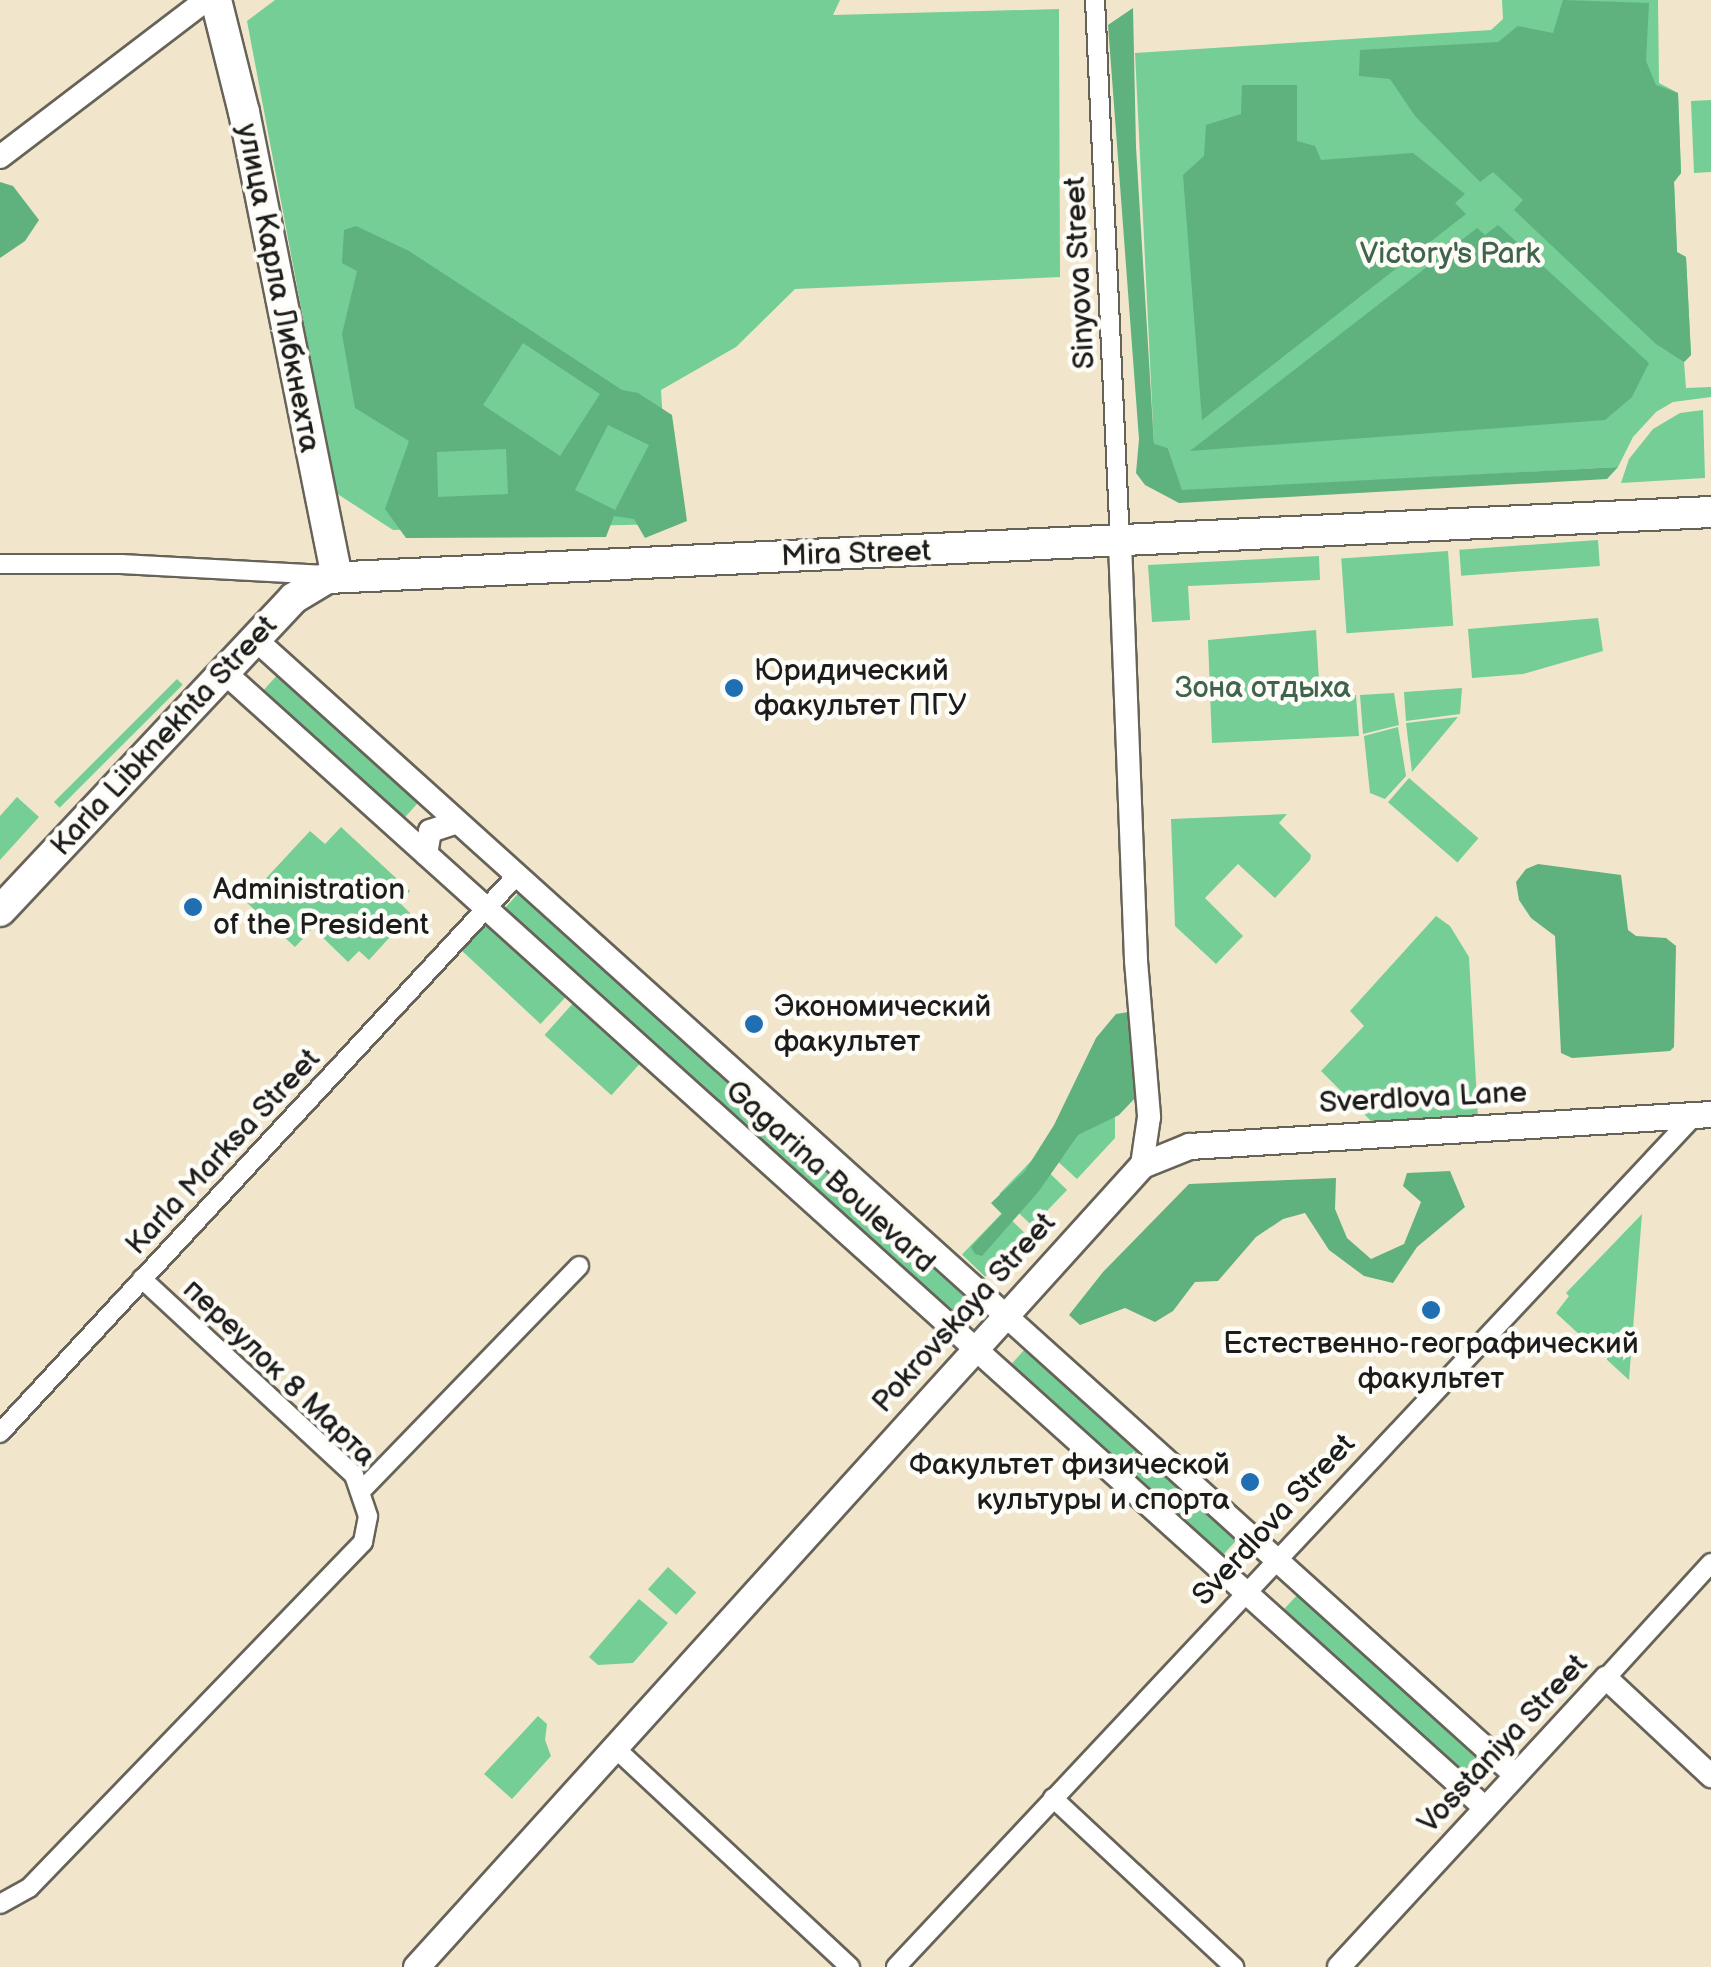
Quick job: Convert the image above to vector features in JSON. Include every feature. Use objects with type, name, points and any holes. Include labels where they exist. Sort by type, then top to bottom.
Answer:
[{"type":"main road","name":"улица Карла Либкнехта","points":[[216,0],[244,112],[337,576]]},
{"type":"main road","name":"Mira Street","points":[[337,576],[1120,543],[1711,512]]},
{"type":"main road","name":"Karla Libknekhta Street","points":[[0,911],[302,591],[337,576]]},
{"type":"main road","name":"Sverdlova Lane","points":[[1142,1165],[1189,1146],[1703,1114]]},
{"type":"main road","name":"Pokrovskaya Street","points":[[416,1967],[1142,1165]]},
{"type":"street","points":[[0,157],[206,0]]},
{"type":"street","name":"Sinyova Street","points":[[1095,0],[1120,543]]},
{"type":"street","points":[[1120,543],[1136,961],[1149,1118],[1142,1165]]},
{"type":"street","name":"Mira Street","points":[[0,564],[121,564],[337,576]]},
{"type":"street","name":"Gagarina Boulevard","points":[[255,639],[1514,1774]]},
{"type":"street","name":"Gagarina Boulevard","points":[[224,672],[1484,1807]]},
{"type":"street","points":[[426,854],[430,830],[458,822]]},
{"type":"street","name":"Karla Marksa Street","points":[[0,1433],[517,875]]},
{"type":"street","name":"Sverdlova Street","points":[[896,1967],[1275,1558],[1703,1114]]},
{"type":"street","points":[[362,1490],[579,1266]]},
{"type":"street","name":"переулок 8 Марта","points":[[0,1904],[29,1888],[363,1542],[368,1516],[362,1490],[343,1463],[142,1279]]},
{"type":"street","name":"Vosstaniya Street","points":[[1339,1967],[1711,1563]]},
{"type":"street","points":[[1606,1678],[1711,1776]]},
{"type":"street","points":[[614,1747],[850,1967]]},
{"type":"street","points":[[1052,1798],[1234,1967]]},
{"type":"green space","points":[[275,0],[840,0],[833,15],[1059,9],[1060,277],[795,289],[736,347],[661,390],[669,524],[393,530],[336,493],[247,21]]},
{"type":"green space","name":"Victory's Park","points":[[1502,0],[1658,0],[1659,83],[1678,93],[1681,173],[1674,182],[1677,252],[1686,257],[1691,355],[1684,362],[1686,388],[1711,387],[1711,397],[1673,402],[1656,412],[1633,437],[1618,467],[1182,491],[1168,448],[1154,445],[1135,53],[1491,30],[1503,19]]},
{"type":"green space","points":[[1563,0],[1649,3],[1646,61],[1656,85],[1678,93],[1681,173],[1674,182],[1677,252],[1686,257],[1691,355],[1684,362],[1656,344],[1514,210],[1523,200],[1493,172],[1480,182],[1415,116],[1390,79],[1359,76],[1360,50],[1498,42],[1518,26],[1553,33]]},
{"type":"green space","points":[[1133,8],[1136,147],[1154,444],[1168,448],[1182,490],[1618,467],[1607,479],[1179,503],[1145,485],[1136,473],[1139,439],[1108,25]]},
{"type":"green space","points":[[1242,85],[1297,85],[1297,141],[1315,146],[1321,160],[1413,153],[1465,194],[1455,203],[1466,214],[1202,420],[1183,175],[1204,156],[1206,125],[1241,114]]},
{"type":"green space","points":[[1711,100],[1711,172],[1694,173],[1691,101]]},
{"type":"green space","points":[[0,182],[13,186],[39,220],[25,241],[0,258]]},
{"type":"green space","points":[[1498,225],[1649,363],[1632,397],[1605,420],[1190,451],[1477,228],[1485,235]]},
{"type":"green space","points":[[356,226],[409,251],[622,390],[638,393],[672,415],[687,521],[645,538],[634,519],[614,516],[606,537],[406,538],[385,509],[409,441],[355,408],[342,334],[357,271],[342,263],[344,230]],"holes":[[[523,343],[600,394],[560,456],[483,405]],[[608,425],[649,445],[615,510],[575,490]],[[506,449],[508,494],[438,497],[437,452]]]},
{"type":"green space","points":[[1703,410],[1705,478],[1621,483],[1629,459],[1653,429],[1680,413]]},
{"type":"green space","points":[[1598,540],[1600,566],[1461,576],[1459,550]]},
{"type":"green space","name":"Зона отдыха","points":[[1448,551],[1453,626],[1346,633],[1341,558]]},
{"type":"green space","points":[[1319,556],[1320,580],[1188,586],[1190,620],[1152,622],[1148,565]]},
{"type":"green space","points":[[1598,618],[1603,651],[1523,674],[1472,678],[1468,629]]},
{"type":"green space","name":"Зона отдыха","points":[[1316,630],[1320,698],[1356,695],[1359,736],[1212,743],[1208,640]]},
{"type":"green space","points":[[280,672],[421,799],[400,823],[259,696]]},
{"type":"green space","points":[[177,679],[183,685],[60,808],[54,802]]},
{"type":"green space","points":[[1462,688],[1460,714],[1406,721],[1404,692]]},
{"type":"green space","points":[[1394,693],[1399,725],[1363,734],[1360,695]]},
{"type":"green space","points":[[1458,717],[1412,772],[1406,723]]},
{"type":"green space","points":[[1398,727],[1406,776],[1385,799],[1370,793],[1364,736]]},
{"type":"green space","points":[[1409,778],[1478,838],[1457,863],[1388,802]]},
{"type":"green space","points":[[17,797],[39,817],[0,860],[0,816]]},
{"type":"green space","points":[[1287,814],[1279,823],[1311,855],[1310,860],[1275,898],[1238,864],[1205,898],[1243,936],[1216,964],[1175,926],[1171,819]]},
{"type":"green space","points":[[341,827],[410,891],[400,903],[411,914],[369,960],[359,951],[348,962],[313,928],[295,947],[245,901],[310,831],[325,844]]},
{"type":"green space","points":[[1538,864],[1621,875],[1628,930],[1636,936],[1666,938],[1676,946],[1674,1047],[1670,1051],[1572,1058],[1561,1053],[1555,936],[1531,918],[1519,900],[1516,882],[1526,869]]},
{"type":"green space","points":[[523,888],[973,1293],[951,1317],[501,913]]},
{"type":"green space","points":[[1436,916],[1450,926],[1469,957],[1478,1118],[1374,1124],[1321,1071],[1364,1026],[1350,1011]]},
{"type":"green space","points":[[488,919],[568,994],[540,1024],[460,949]]},
{"type":"green space","points":[[576,1000],[643,1060],[611,1095],[545,1035]]},
{"type":"green space","points":[[1134,1011],[1136,1097],[1119,1115],[1078,1135],[1039,1191],[982,1256],[975,1254],[971,1247],[1002,1214],[991,1203],[1025,1171],[1054,1125],[1096,1038],[1116,1014]]},
{"type":"green space","points":[[1115,1072],[1115,1138],[1077,1179],[1043,1148]]},
{"type":"green space","points":[[1034,1158],[1067,1190],[1032,1226],[999,1194]]},
{"type":"green space","points":[[1450,1171],[1465,1207],[1417,1247],[1393,1283],[1364,1276],[1329,1250],[1305,1213],[1283,1219],[1256,1237],[1218,1281],[1195,1282],[1173,1311],[1155,1322],[1125,1308],[1080,1325],[1069,1315],[1103,1272],[1189,1184],[1336,1178],[1335,1209],[1347,1238],[1371,1259],[1404,1244],[1421,1202],[1403,1186],[1407,1173]]},
{"type":"green space","points":[[1003,1212],[1026,1234],[985,1277],[962,1254]]},
{"type":"green space","points":[[1642,1214],[1629,1380],[1556,1313],[1569,1296],[1566,1293]]},
{"type":"green space","points":[[1025,1349],[1237,1540],[1221,1558],[1009,1367]]},
{"type":"green space","points":[[668,1567],[696,1592],[676,1615],[648,1589]]},
{"type":"green space","points":[[1300,1592],[1481,1761],[1462,1782],[1281,1612]]},
{"type":"green space","points":[[639,1599],[668,1623],[633,1663],[598,1665],[589,1657]]},
{"type":"green space","points":[[538,1716],[547,1724],[545,1740],[551,1756],[512,1799],[484,1774]]},
{"type":"place","name":"Юридический факультет ПГУ","points":[[734,688]]},
{"type":"place","name":"Administration of the President","points":[[193,907]]},
{"type":"place","name":"Экономический факультет","points":[[754,1024]]},
{"type":"place","name":"Естественно-географический факультет","points":[[1431,1310]]},
{"type":"place","name":"Факультет физической культуры и спорта","points":[[1250,1482]]}]
